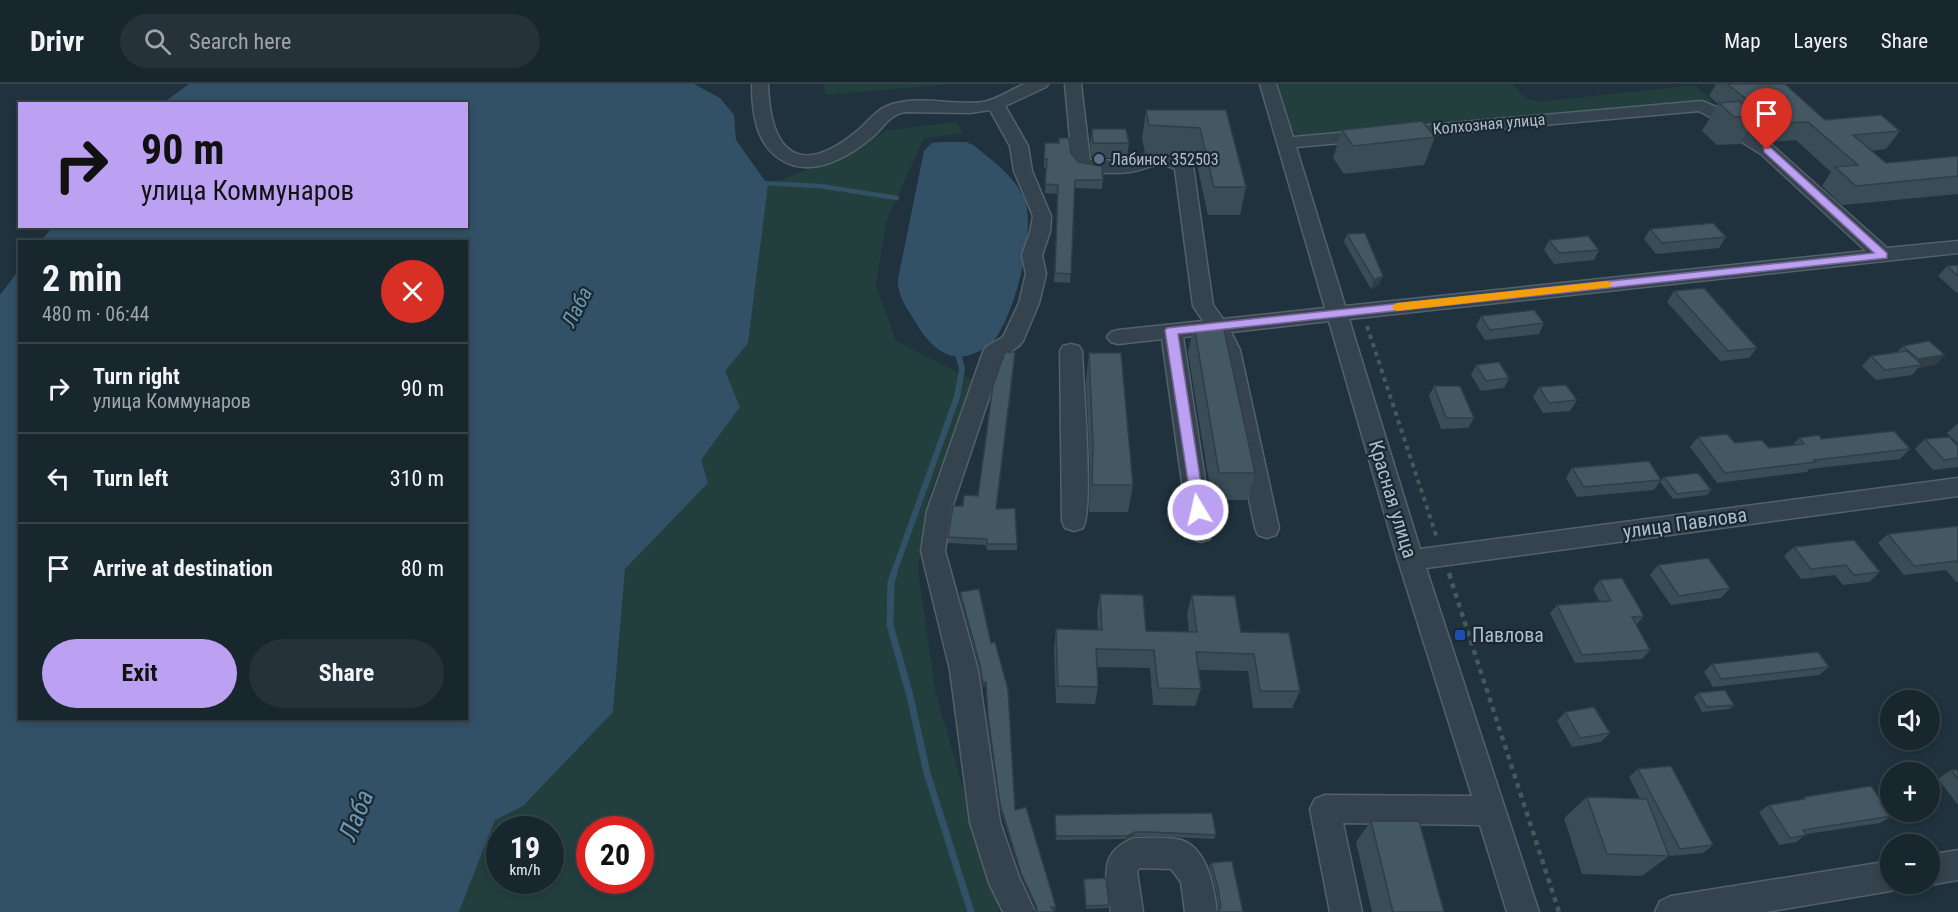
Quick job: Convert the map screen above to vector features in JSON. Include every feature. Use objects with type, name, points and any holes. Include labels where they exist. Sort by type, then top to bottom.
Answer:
[{"type":"street","points":[[760,84],[760,103],[766,129],[775,147],[788,158],[802,162],[816,161],[835,154],[859,139],[891,110],[915,107],[981,107],[1040,84]]},
{"type":"street","points":[[1073,84],[1081,160],[1084,165],[1130,167],[1143,160],[1170,160],[1184,166],[1203,306],[1217,325],[1229,350],[1268,528]]},
{"type":"street","name":"Красная улица","points":[[1268,84],[1411,560],[1524,912]]},
{"type":"street","points":[[1005,99],[1019,146],[1023,171],[1042,216],[1040,232],[1032,255],[1036,274],[1029,303],[1012,340],[994,352],[939,511],[933,551],[964,670],[985,822],[1005,883],[1019,912]]},
{"type":"street","name":"Колхозная улица","points":[[1286,143],[1692,105],[1709,107],[1754,143],[1767,150],[1883,255]]},
{"type":"street","points":[[1118,337],[1958,247]]},
{"type":"street","points":[[1171,330],[1201,532]]},
{"type":"street","points":[[1071,351],[1074,521]]},
{"type":"street","name":"улица Павлова","points":[[1411,560],[1958,487]]},
{"type":"street","points":[[1346,912],[1325,809],[1491,811]]},
{"type":"street","points":[[1127,912],[1121,865],[1134,853],[1178,854],[1192,866],[1200,892],[1201,912]]},
{"type":"street","points":[[1940,868],[1958,865]]},
{"type":"street","points":[[1671,912],[1880,878]]},
{"type":"path","points":[[1362,311],[1559,912]]},
{"type":"green space","points":[[824,84],[953,84],[825,95]]},
{"type":"green space","points":[[1274,84],[1512,84],[1525,98],[1538,102],[1695,85],[1713,102],[1302,137],[1291,130]]},
{"type":"green space","points":[[956,122],[963,133],[924,138],[886,222],[876,285],[896,341],[977,382],[930,491],[918,569],[935,690],[999,912],[459,912],[486,843],[486,894],[564,894],[564,816],[503,816],[523,806],[613,712],[625,569],[708,483],[700,460],[740,407],[724,371],[748,343],[768,185],[860,149],[887,130]]},
{"type":"water","name":"Лаба","points":[[189,84],[694,84],[720,98],[734,115],[736,140],[768,185],[748,343],[725,371],[740,407],[701,460],[708,483],[625,569],[613,712],[523,806],[503,816],[486,816],[486,843],[459,912],[0,912],[0,295],[18,271],[18,720],[468,720],[468,240],[42,240],[51,228],[468,228],[468,102],[164,102]]},
{"type":"water","points":[[966,142],[996,163],[1021,192],[1028,215],[1025,255],[1006,320],[988,347],[958,357],[943,352],[930,342],[905,305],[898,286],[924,151],[932,143]]},
{"type":"building","points":[[1727,84],[1785,84],[1825,120],[1881,115],[1900,131],[1853,135],[1886,163],[1958,156],[1958,176],[1856,186],[1835,167],[1858,165],[1808,122],[1782,123]]},
{"type":"building","points":[[1739,101],[1757,116],[1734,117],[1719,103]]},
{"type":"building","points":[[1146,110],[1226,110],[1246,187],[1214,187],[1200,128],[1149,125]]},
{"type":"building","points":[[1422,121],[1435,137],[1353,146],[1342,130]]},
{"type":"building","points":[[1092,129],[1126,129],[1129,143],[1093,143]]},
{"type":"building","points":[[1059,138],[1069,138],[1071,153],[1078,162],[1102,166],[1103,180],[1075,180],[1071,274],[1055,273],[1058,185],[1045,184],[1047,159],[1044,159],[1045,143],[1059,143]]},
{"type":"building","points":[[1713,223],[1726,237],[1662,243],[1650,229]]},
{"type":"building","points":[[1365,233],[1383,276],[1374,280],[1347,234]]},
{"type":"building","points":[[1588,236],[1599,250],[1559,253],[1549,240]]},
{"type":"building","points":[[1958,265],[1958,276],[1947,266]]},
{"type":"building","points":[[1704,288],[1757,348],[1728,351],[1674,291]]},
{"type":"building","points":[[1534,310],[1544,323],[1490,330],[1481,316]]},
{"type":"building","points":[[1194,325],[1223,325],[1255,473],[1219,473]]},
{"type":"building","points":[[1929,341],[1945,355],[1918,359],[1903,346]]},
{"type":"building","points":[[1907,351],[1922,365],[1885,370],[1871,356]]},
{"type":"building","points":[[1005,352],[1015,352],[996,509],[1015,508],[1017,544],[987,544],[987,539],[948,537],[953,506],[963,506],[964,495],[978,496],[993,385]]},
{"type":"building","points":[[1089,353],[1121,353],[1133,485],[1092,485],[1093,444]]},
{"type":"building","points":[[1499,362],[1509,378],[1486,381],[1476,365]]},
{"type":"building","points":[[1566,385],[1577,400],[1549,403],[1539,387]]},
{"type":"building","points":[[1434,386],[1460,386],[1474,418],[1446,418]]},
{"type":"building","points":[[1894,431],[1910,449],[1725,473],[1698,437],[1727,434],[1735,443],[1762,440],[1769,448],[1804,444],[1799,438],[1819,435],[1821,439]]},
{"type":"building","points":[[1949,437],[1958,446],[1958,458],[1944,460],[1925,439]]},
{"type":"building","points":[[1649,461],[1661,480],[1584,487],[1572,468]]},
{"type":"building","points":[[1698,473],[1711,490],[1677,494],[1664,477]]},
{"type":"building","points":[[1958,526],[1958,563],[1956,561],[1914,566],[1888,534]]},
{"type":"building","points":[[1854,540],[1880,572],[1854,575],[1846,565],[1811,569],[1794,547]]},
{"type":"building","points":[[1708,558],[1730,588],[1679,596],[1658,565]]},
{"type":"building","points":[[1622,578],[1644,616],[1632,617],[1650,650],[1582,655],[1557,605],[1611,601],[1600,580]]},
{"type":"building","points":[[979,589],[991,643],[995,642],[1008,689],[1015,810],[1026,807],[1056,907],[1051,907],[1055,912],[1032,912],[1037,908],[1021,873],[1000,804],[988,716],[986,682],[983,683],[960,592]]},
{"type":"building","points":[[1100,594],[1143,595],[1146,631],[1197,632],[1192,595],[1235,596],[1241,632],[1289,633],[1300,691],[1260,691],[1254,654],[1196,652],[1201,689],[1158,688],[1154,650],[1096,649],[1098,687],[1058,686],[1056,629],[1102,630]]},
{"type":"building","points":[[1818,652],[1829,667],[1721,679],[1712,664]]},
{"type":"building","points":[[1725,690],[1734,705],[1707,707],[1698,693]]},
{"type":"building","points":[[1594,707],[1610,733],[1580,738],[1565,712]]},
{"type":"building","points":[[1671,766],[1713,845],[1680,849],[1638,769]]},
{"type":"building","points":[[1951,770],[1958,770],[1958,779]]},
{"type":"building","points":[[1871,786],[1880,799],[1880,818],[1803,830],[1807,835],[1790,838],[1769,805],[1805,799],[1804,797]]},
{"type":"building","points":[[1587,797],[1647,799],[1669,856],[1607,854]]},
{"type":"building","points":[[1212,813],[1216,835],[1135,832],[1127,836],[1056,836],[1055,815]]},
{"type":"building","points":[[1371,821],[1419,821],[1444,912],[1393,912]]},
{"type":"building","points":[[1232,861],[1243,912],[1218,912],[1221,908],[1218,887],[1211,863]]},
{"type":"building","points":[[1106,878],[1109,905],[1086,906],[1084,879]]},
{"type":"waterway","points":[[761,183],[820,186],[897,198]]},
{"type":"waterway","points":[[893,575],[957,397],[962,369],[957,349]]},
{"type":"waterway","points":[[894,574],[891,582],[890,625],[910,696],[927,773],[971,912]]},
{"type":"slow traffic","points":[[1397,307],[1607,285]]},
{"type":"place","name":"Лабинск 352503","points":[[1099,159]]},
{"type":"place","name":"Павлова","points":[[1460,635]]},
{"type":"route","points":[[1198,510],[1171,330],[1883,255],[1767,150]]}]
